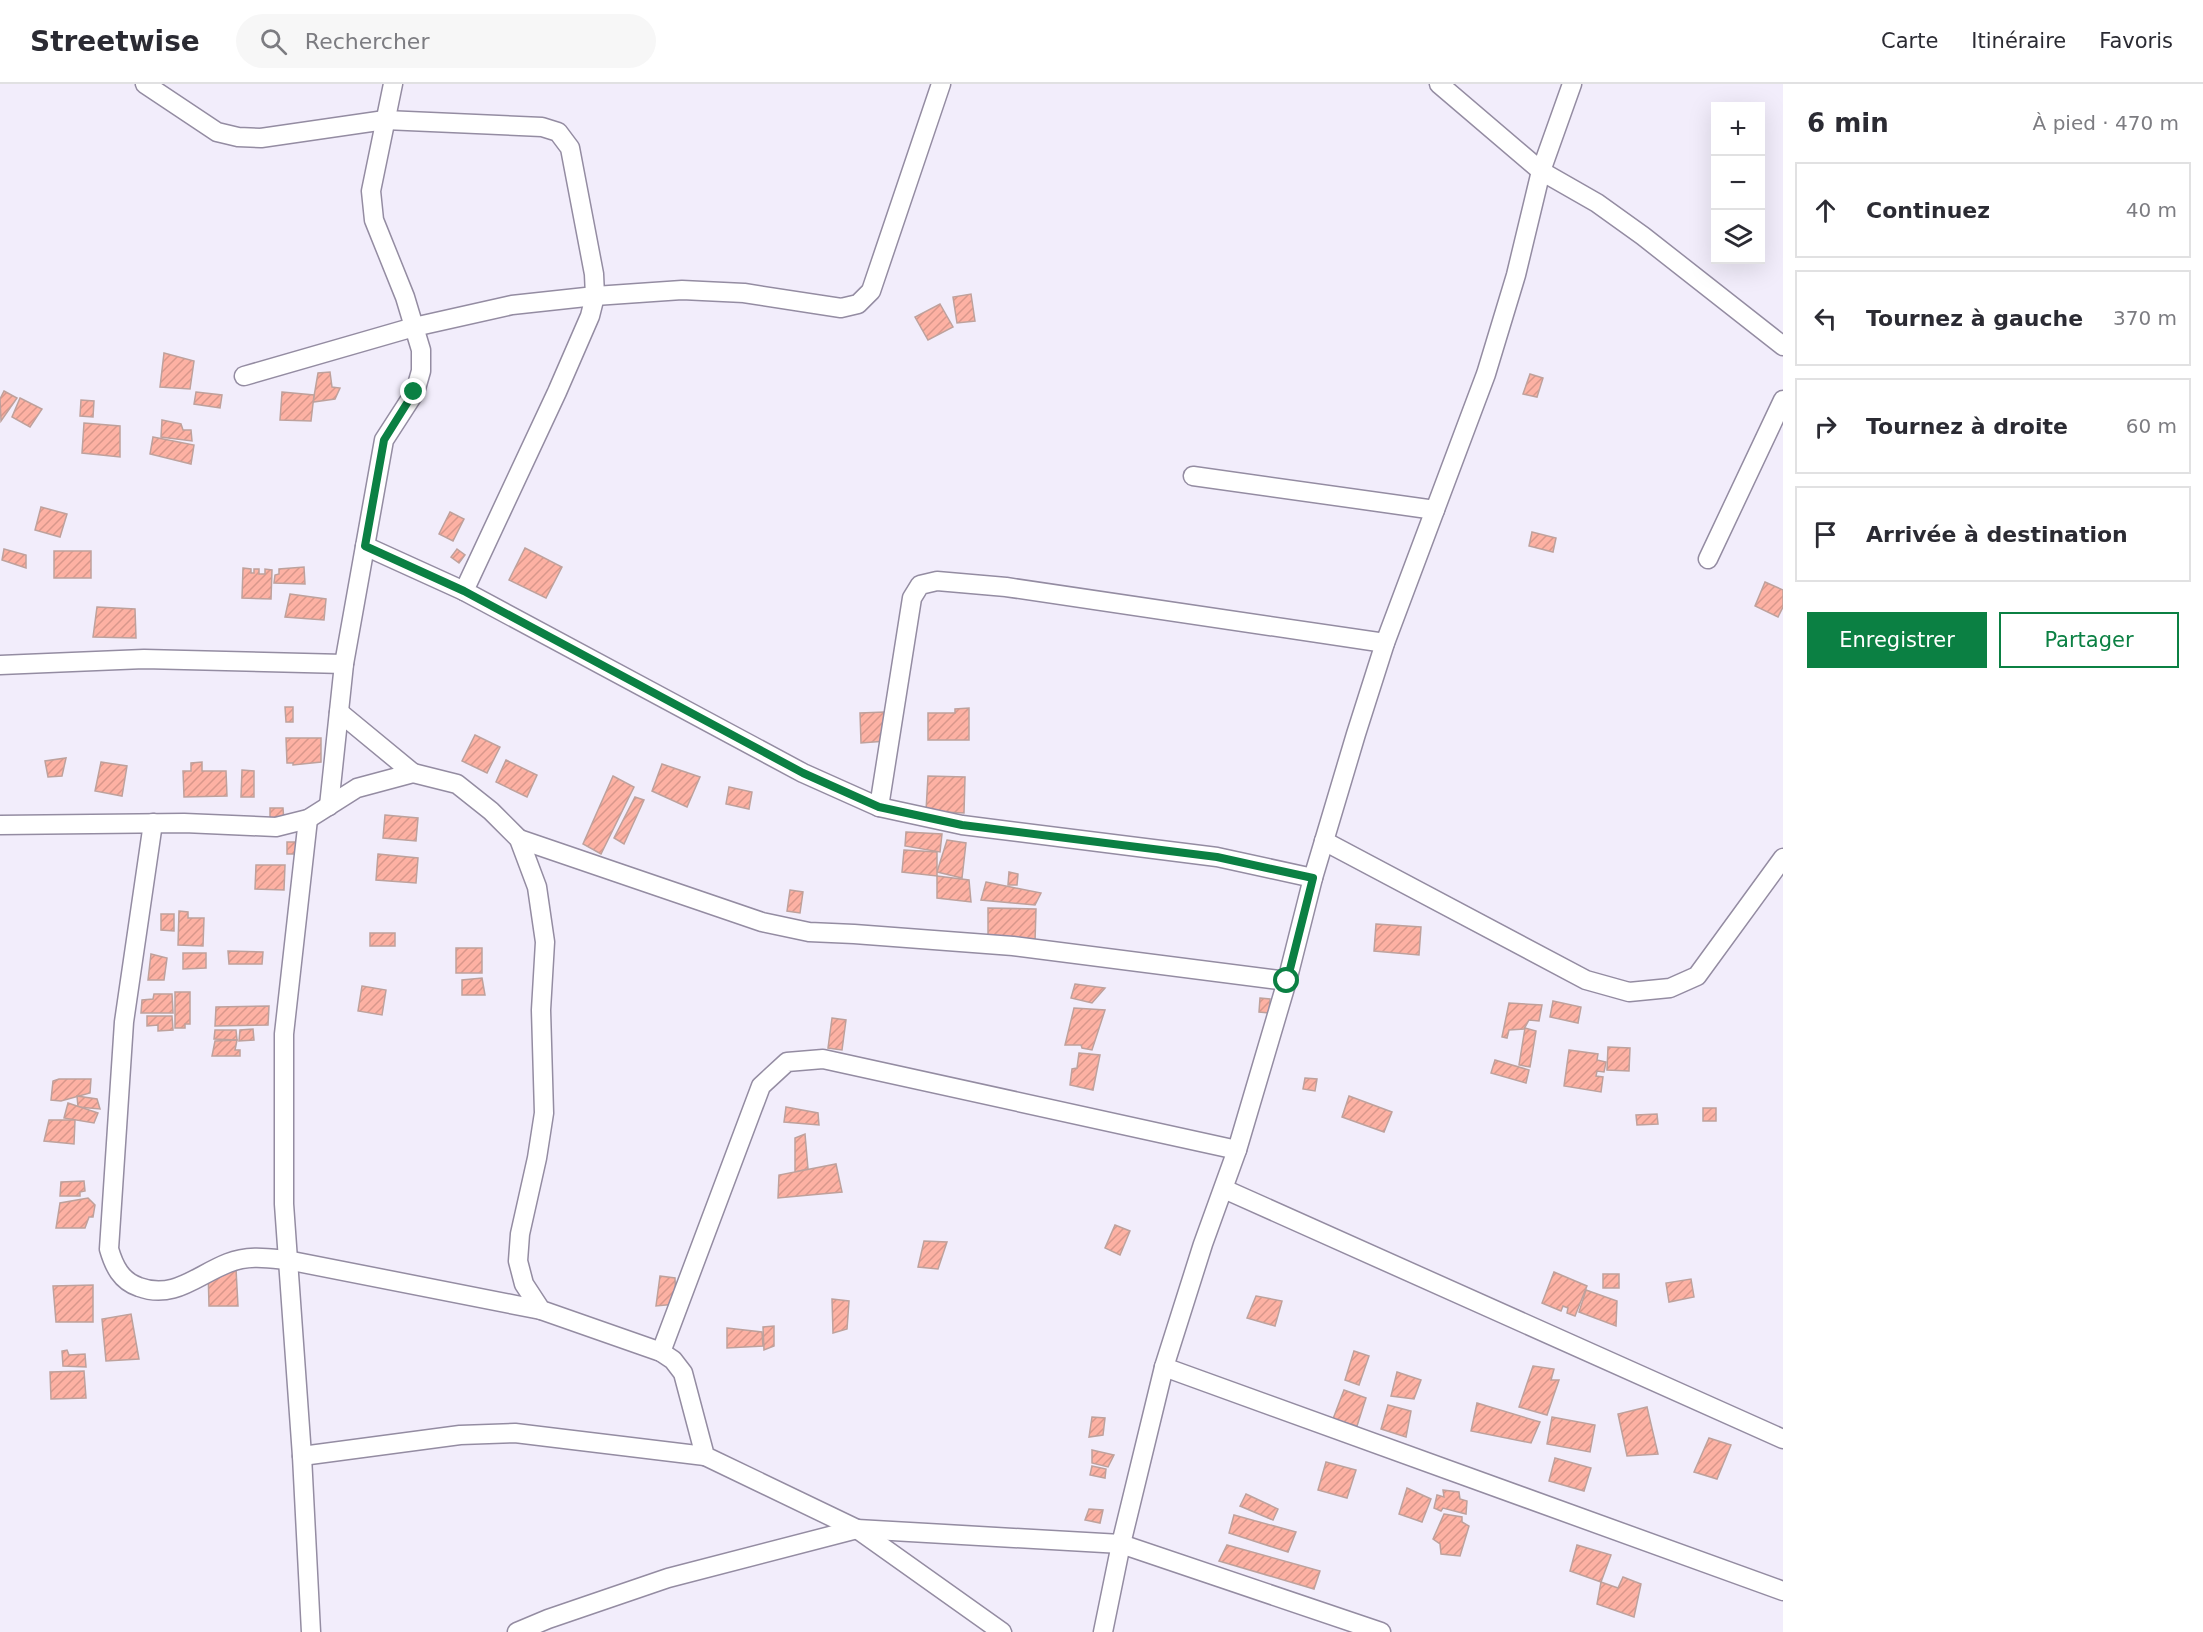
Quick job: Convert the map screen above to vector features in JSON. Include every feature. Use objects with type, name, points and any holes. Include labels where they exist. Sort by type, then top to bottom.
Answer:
[{"type":"street","points":[[145,84],[217,132],[238,137],[261,138],[385,120],[542,127],[558,132],[570,147],[594,274],[595,296],[590,316],[557,392],[464,591]]},
{"type":"street","points":[[329,806],[344,664],[384,440],[414,392],[421,371],[421,350],[405,297],[374,220],[371,191],[393,84]]},
{"type":"street","points":[[244,376],[414,327],[512,305],[682,290],[744,294],[841,308],[858,304],[870,291],[941,84]]},
{"type":"street","points":[[1439,84],[1541,171],[1597,203],[1643,236],[1783,346]]},
{"type":"street","points":[[1103,1632],[1121,1544],[1164,1367],[1203,1244],[1237,1150],[1287,981],[1313,878],[1385,643],[1486,374],[1501,328],[1541,171],[1572,84]]},
{"type":"street","points":[[1708,559],[1783,400]]},
{"type":"street","points":[[1193,476],[1435,510]]},
{"type":"street","points":[[365,546],[464,591],[803,773],[879,807],[962,825],[1217,857],[1313,878]]},
{"type":"street","points":[[879,807],[912,598],[920,585],[937,581],[1006,587],[1385,643]]},
{"type":"street","points":[[0,665],[144,659],[344,664]]},
{"type":"street","points":[[339,712],[413,773],[457,784],[491,811],[519,839],[537,887],[545,942],[541,1010],[544,1113],[537,1158],[520,1234],[518,1261],[524,1284],[541,1310]]},
{"type":"street","points":[[0,825],[153,823],[276,827],[308,819],[357,788],[413,773]]},
{"type":"street","points":[[308,819],[284,1034],[284,1204],[302,1456],[311,1632]]},
{"type":"street","points":[[153,823],[124,1022],[109,1249],[114,1267],[129,1284],[154,1293],[175,1289],[229,1262],[251,1257],[287,1260],[541,1310],[661,1352],[674,1360],[683,1373],[705,1456]]},
{"type":"street","points":[[519,839],[762,922],[809,932],[1013,946],[1287,981]]},
{"type":"street","points":[[1324,841],[1586,980],[1629,992],[1670,988],[1697,976],[1783,858]]},
{"type":"street","points":[[661,1352],[761,1086],[787,1062],[823,1059],[1237,1150]]},
{"type":"street","points":[[1224,1189],[1783,1439]]},
{"type":"street","points":[[1164,1367],[1783,1591]]},
{"type":"street","points":[[302,1456],[460,1435],[515,1433],[705,1456],[857,1529],[1002,1632]]},
{"type":"street","points":[[517,1632],[548,1619],[668,1578],[857,1529],[1121,1544],[1330,1624],[1381,1632]]},
{"type":"building","points":[[971,294],[975,321],[957,323],[953,297]]},
{"type":"building","points":[[940,304],[953,327],[928,340],[915,317]]},
{"type":"building","points":[[164,353],[194,361],[190,389],[160,387]]},
{"type":"building","points":[[330,372],[332,387],[340,388],[335,399],[313,402],[318,373]]},
{"type":"building","points":[[1530,374],[1543,378],[1537,397],[1523,394]]},
{"type":"building","points":[[4,391],[17,398],[1,421],[0,399]]},
{"type":"building","points":[[196,392],[222,395],[220,408],[194,404]]},
{"type":"building","points":[[282,392],[314,395],[311,421],[280,420]]},
{"type":"building","points":[[20,398],[42,409],[30,427],[12,417]]},
{"type":"building","points":[[81,400],[94,401],[93,417],[80,416]]},
{"type":"building","points":[[162,420],[181,424],[183,430],[191,430],[192,441],[161,437]]},
{"type":"building","points":[[84,423],[120,426],[120,457],[82,453]]},
{"type":"building","points":[[153,437],[194,445],[191,464],[150,454]]},
{"type":"building","points":[[41,507],[67,514],[60,537],[35,530]]},
{"type":"building","points":[[450,512],[464,519],[453,541],[439,534]]},
{"type":"building","points":[[1532,532],[1556,538],[1553,552],[1529,546]]},
{"type":"building","points":[[525,548],[562,567],[546,598],[509,580]]},
{"type":"building","points":[[4,549],[26,555],[26,568],[2,560]]},
{"type":"building","points":[[457,549],[465,555],[459,563],[451,557]]},
{"type":"building","points":[[54,551],[91,551],[91,578],[54,578]]},
{"type":"building","points":[[304,567],[305,584],[274,583],[279,569]]},
{"type":"building","points":[[243,568],[251,569],[251,573],[254,573],[254,569],[259,569],[259,574],[265,574],[265,569],[272,570],[271,599],[242,598]]},
{"type":"building","points":[[1765,582],[1783,590],[1783,607],[1778,617],[1755,606]]},
{"type":"building","points":[[290,594],[326,599],[324,620],[285,617]]},
{"type":"building","points":[[97,607],[135,609],[136,638],[93,637]]},
{"type":"building","points":[[285,707],[293,707],[293,722],[286,722]]},
{"type":"building","points":[[969,708],[969,740],[928,740],[928,713],[955,713],[955,709]]},
{"type":"building","points":[[885,712],[886,741],[861,743],[860,713]]},
{"type":"building","points":[[475,735],[500,747],[487,773],[462,761]]},
{"type":"building","points":[[286,738],[321,738],[321,762],[293,765],[293,763],[287,763]]},
{"type":"building","points":[[66,758],[62,776],[48,777],[45,761]]},
{"type":"building","points":[[506,760],[537,775],[527,797],[496,782]]},
{"type":"building","points":[[101,762],[127,766],[122,796],[95,791]]},
{"type":"building","points":[[202,762],[202,771],[226,771],[227,796],[184,797],[183,771],[191,771],[191,763]]},
{"type":"building","points":[[662,764],[700,777],[687,807],[652,791]]},
{"type":"building","points":[[242,770],[254,771],[254,797],[241,797]]},
{"type":"building","points":[[613,776],[634,787],[601,854],[583,844]]},
{"type":"building","points":[[928,776],[965,777],[964,813],[926,811]]},
{"type":"building","points":[[729,787],[752,792],[749,809],[726,804]]},
{"type":"building","points":[[635,797],[644,800],[624,844],[614,838]]},
{"type":"building","points":[[270,808],[283,808],[284,822],[270,822]]},
{"type":"building","points":[[385,815],[418,818],[416,841],[383,838]]},
{"type":"building","points":[[906,832],[942,834],[940,852],[905,846]]},
{"type":"building","points":[[947,840],[966,843],[962,878],[937,872]]},
{"type":"building","points":[[287,842],[301,842],[301,854],[287,854]]},
{"type":"building","points":[[904,850],[937,852],[937,876],[902,872]]},
{"type":"building","points":[[378,854],[418,858],[416,883],[376,880]]},
{"type":"building","points":[[256,865],[285,865],[284,890],[255,889]]},
{"type":"building","points":[[1009,872],[1018,874],[1017,885],[1008,885]]},
{"type":"building","points":[[937,876],[969,880],[971,902],[937,898]]},
{"type":"building","points":[[986,882],[1041,893],[1035,905],[981,900]]},
{"type":"building","points":[[790,890],[803,892],[800,913],[787,911]]},
{"type":"building","points":[[988,908],[1036,909],[1035,942],[988,942]]},
{"type":"building","points":[[179,911],[188,912],[188,918],[204,918],[203,946],[178,945]]},
{"type":"building","points":[[161,914],[174,914],[174,931],[161,930]]},
{"type":"building","points":[[1376,924],[1421,927],[1419,955],[1374,951]]},
{"type":"building","points":[[370,933],[395,933],[395,946],[370,946]]},
{"type":"building","points":[[456,948],[482,948],[482,973],[456,973]]},
{"type":"building","points":[[228,951],[263,952],[262,964],[229,964]]},
{"type":"building","points":[[183,953],[206,953],[206,968],[183,969]]},
{"type":"building","points":[[151,954],[167,958],[164,980],[148,980]]},
{"type":"building","points":[[482,978],[485,995],[462,995],[462,980]]},
{"type":"building","points":[[1075,984],[1105,988],[1092,1003],[1071,998]]},
{"type":"building","points":[[362,986],[386,990],[382,1015],[358,1011]]},
{"type":"building","points":[[175,992],[190,992],[190,1024],[185,1024],[185,1028],[175,1028]]},
{"type":"building","points":[[154,994],[172,994],[173,1013],[141,1013],[142,1000],[153,999]]},
{"type":"building","points":[[1260,998],[1270,999],[1269,1013],[1259,1012]]},
{"type":"building","points":[[1553,1001],[1581,1007],[1578,1023],[1550,1017]]},
{"type":"building","points":[[1509,1003],[1542,1005],[1539,1021],[1529,1020],[1524,1029],[1509,1030],[1507,1038],[1502,1037]]},
{"type":"building","points":[[269,1006],[268,1025],[215,1026],[216,1007]]},
{"type":"building","points":[[1074,1008],[1105,1010],[1092,1050],[1082,1048],[1081,1045],[1065,1045]]},
{"type":"building","points":[[147,1016],[172,1016],[173,1030],[158,1031],[158,1025],[147,1026]]},
{"type":"building","points":[[832,1018],[846,1020],[842,1050],[828,1048]]},
{"type":"building","points":[[1525,1028],[1536,1031],[1530,1067],[1519,1065]]},
{"type":"building","points":[[253,1029],[254,1040],[239,1041],[240,1030]]},
{"type":"building","points":[[215,1030],[236,1030],[237,1040],[214,1039]]},
{"type":"building","points":[[237,1040],[235,1050],[240,1050],[240,1056],[212,1056],[215,1041]]},
{"type":"building","points":[[1608,1047],[1630,1048],[1629,1071],[1607,1070]]},
{"type":"building","points":[[1569,1050],[1598,1054],[1597,1060],[1606,1062],[1604,1072],[1597,1071],[1596,1076],[1603,1077],[1601,1092],[1564,1086]]},
{"type":"building","points":[[1079,1053],[1100,1055],[1093,1090],[1070,1085],[1072,1069],[1077,1068]]},
{"type":"building","points":[[1495,1060],[1529,1070],[1526,1083],[1491,1073]]},
{"type":"building","points":[[1305,1078],[1317,1079],[1315,1091],[1303,1089]]},
{"type":"building","points":[[91,1079],[90,1093],[61,1101],[51,1100],[53,1081]]},
{"type":"building","points":[[77,1096],[97,1099],[100,1109],[78,1107]]},
{"type":"building","points":[[1349,1096],[1392,1112],[1384,1132],[1342,1117]]},
{"type":"building","points":[[68,1103],[98,1113],[94,1123],[64,1118]]},
{"type":"building","points":[[786,1107],[818,1113],[819,1125],[784,1122]]},
{"type":"building","points":[[1703,1108],[1716,1108],[1716,1121],[1703,1121]]},
{"type":"building","points":[[1657,1114],[1658,1124],[1637,1125],[1636,1115]]},
{"type":"building","points":[[49,1120],[75,1120],[74,1144],[44,1141]]},
{"type":"building","points":[[805,1134],[808,1169],[795,1172],[795,1138]]},
{"type":"building","points":[[836,1164],[842,1192],[778,1198],[779,1175]]},
{"type":"building","points":[[84,1181],[85,1191],[80,1192],[80,1196],[60,1196],[61,1182]]},
{"type":"building","points":[[88,1198],[95,1205],[93,1217],[89,1217],[85,1228],[56,1228],[60,1203]]},
{"type":"building","points":[[1115,1225],[1130,1231],[1120,1255],[1105,1248]]},
{"type":"building","points":[[924,1241],[947,1242],[938,1269],[918,1267]]},
{"type":"building","points":[[208,1268],[236,1269],[238,1306],[209,1306]]},
{"type":"building","points":[[1554,1272],[1587,1286],[1575,1316],[1567,1313],[1568,1308],[1563,1306],[1561,1311],[1542,1303]]},
{"type":"building","points":[[1603,1274],[1619,1274],[1619,1288],[1603,1288]]},
{"type":"building","points":[[660,1276],[675,1278],[676,1304],[656,1306]]},
{"type":"building","points":[[1691,1279],[1694,1297],[1669,1302],[1666,1283]]},
{"type":"building","points":[[93,1285],[93,1322],[56,1322],[53,1286]]},
{"type":"building","points":[[1586,1290],[1617,1301],[1616,1326],[1579,1312]]},
{"type":"building","points":[[1256,1296],[1282,1301],[1275,1326],[1247,1318]]},
{"type":"building","points":[[832,1299],[849,1301],[847,1329],[833,1333]]},
{"type":"building","points":[[131,1314],[139,1359],[106,1361],[102,1319]]},
{"type":"building","points":[[774,1326],[774,1346],[764,1350],[763,1327]]},
{"type":"building","points":[[727,1328],[762,1332],[763,1346],[727,1348]]},
{"type":"building","points":[[67,1350],[69,1355],[85,1354],[86,1367],[63,1366],[62,1351]]},
{"type":"building","points":[[1354,1351],[1369,1356],[1359,1385],[1345,1380]]},
{"type":"building","points":[[1533,1366],[1554,1369],[1551,1380],[1559,1380],[1547,1415],[1519,1407]]},
{"type":"building","points":[[84,1371],[86,1398],[51,1399],[50,1372]]},
{"type":"building","points":[[1397,1372],[1421,1380],[1414,1399],[1391,1396]]},
{"type":"building","points":[[1344,1390],[1366,1398],[1357,1426],[1333,1419]]},
{"type":"building","points":[[1477,1403],[1540,1422],[1531,1443],[1471,1431]]},
{"type":"building","points":[[1388,1405],[1411,1411],[1406,1437],[1381,1429]]},
{"type":"building","points":[[1647,1407],[1658,1454],[1627,1456],[1618,1414]]},
{"type":"building","points":[[1092,1417],[1105,1418],[1103,1435],[1089,1437]]},
{"type":"building","points":[[1552,1417],[1595,1425],[1590,1452],[1547,1444]]},
{"type":"building","points":[[1709,1438],[1731,1445],[1717,1479],[1694,1472]]},
{"type":"building","points":[[1092,1450],[1114,1455],[1108,1467],[1092,1463]]},
{"type":"building","points":[[1555,1458],[1591,1468],[1584,1491],[1549,1481]]},
{"type":"building","points":[[1326,1462],[1356,1470],[1347,1498],[1318,1490]]},
{"type":"building","points":[[1092,1466],[1106,1469],[1105,1478],[1090,1475]]},
{"type":"building","points":[[1407,1488],[1431,1499],[1422,1522],[1399,1514]]},
{"type":"building","points":[[1443,1490],[1459,1492],[1460,1499],[1467,1501],[1466,1514],[1434,1508],[1437,1495],[1444,1497]]},
{"type":"building","points":[[1246,1494],[1278,1509],[1273,1520],[1240,1506]]},
{"type":"building","points":[[1089,1509],[1103,1510],[1100,1523],[1085,1520]]},
{"type":"building","points":[[1444,1514],[1462,1517],[1462,1522],[1469,1526],[1460,1556],[1441,1554],[1440,1544],[1433,1539]]},
{"type":"building","points":[[1234,1515],[1296,1532],[1288,1552],[1229,1533]]},
{"type":"building","points":[[1227,1545],[1320,1571],[1314,1589],[1219,1561]]},
{"type":"building","points":[[1577,1545],[1611,1555],[1601,1582],[1570,1571]]},
{"type":"building","points":[[1623,1577],[1641,1584],[1634,1617],[1597,1604],[1601,1582],[1618,1588]]},
{"type":"route","points":[[414,392],[384,440],[365,546],[464,591],[803,773],[879,807],[962,825],[1217,857],[1313,878],[1287,981]]}]
